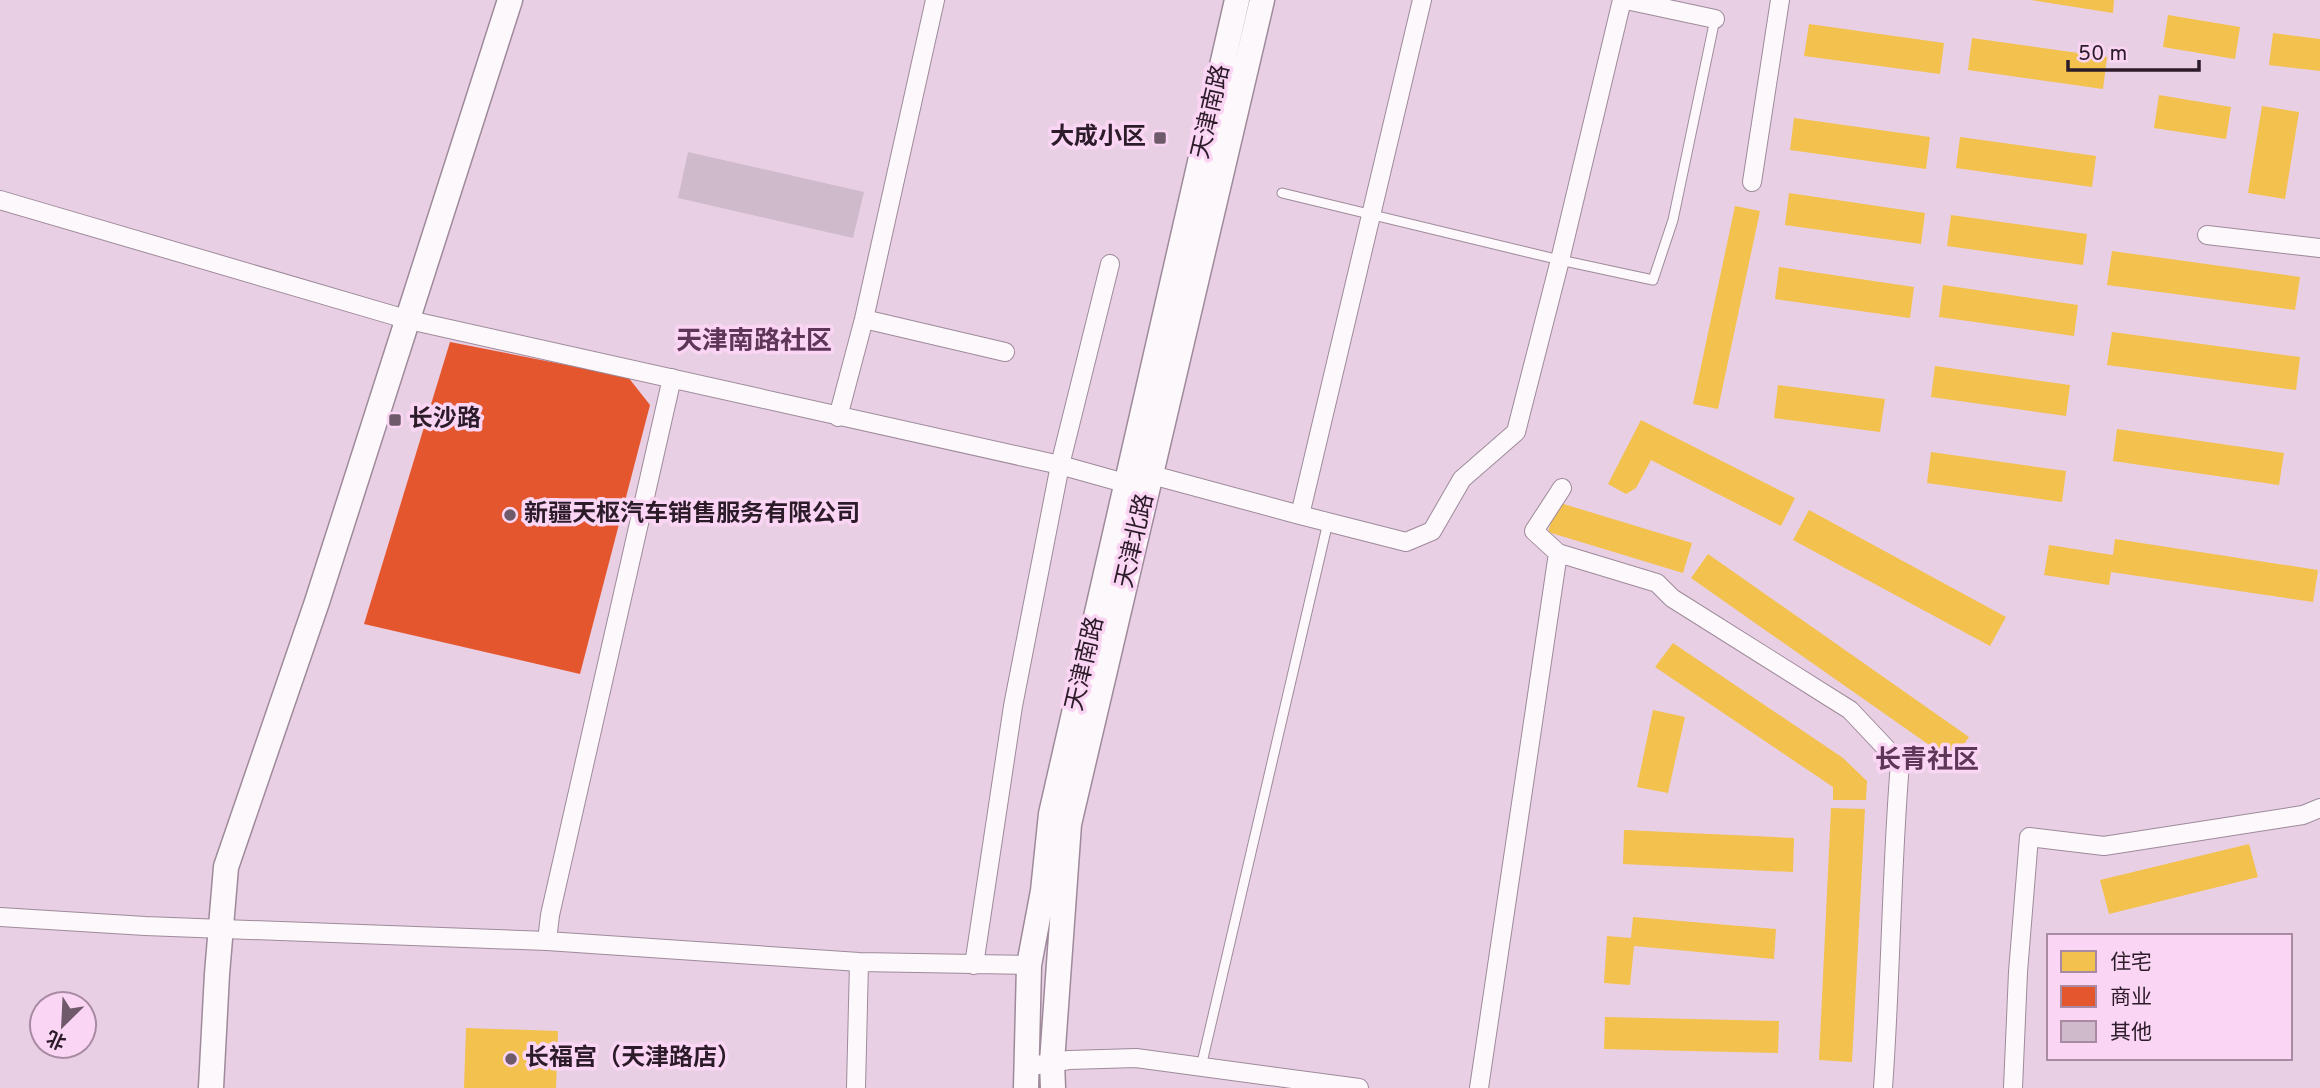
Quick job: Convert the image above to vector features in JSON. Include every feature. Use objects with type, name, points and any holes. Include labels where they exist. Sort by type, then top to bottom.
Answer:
[{"type":"street","points":[[211,1088],[226,867],[317,602],[510,0]]},
{"type":"street","points":[[838,417],[864,319],[935,0]]},
{"type":"street","name":"天津南路","points":[[1026,1077],[1029,965],[1043,891],[1051,814],[1237,0]]},
{"type":"street","name":"天津北路","points":[[1053,1088],[1052,1062],[1069,824],[1262,0]]},
{"type":"street","points":[[1300,515],[1422,0]]},
{"type":"street","points":[[1152,475],[1406,541],[1432,531],[1462,479],[1516,432],[1624,0],[1715,19]]},
{"type":"street","points":[[1752,182],[1780,0]]},
{"type":"street","points":[[0,200],[409,320],[1060,465],[1128,484]]},
{"type":"street","points":[[2207,236],[2320,248]]},
{"type":"street","points":[[974,965],[1013,706],[1060,465],[1110,264]]},
{"type":"street","points":[[864,319],[1005,352]]},
{"type":"street","points":[[547,941],[553,901],[672,379]]},
{"type":"street","points":[[1562,488],[1534,531],[1558,553],[1657,583],[1672,598],[1850,710],[1900,763],[1883,1088]]},
{"type":"street","points":[[1479,1088],[1558,553]]},
{"type":"street","points":[[2013,1088],[2018,972],[2029,837],[2104,846],[2303,815],[2320,807]]},
{"type":"street","points":[[0,917],[145,926],[547,941],[859,962],[1029,965]]},
{"type":"street","points":[[856,1088],[859,962]]},
{"type":"street","points":[[1026,1077],[1052,1062],[1136,1058],[1201,1067],[1222,1079],[1359,1088]]},
{"type":"lane","points":[[1282,194],[1653,280],[1672,220],[1715,19]]},
{"type":"lane","points":[[1201,1067],[1328,522]]},
{"type":"building: 住宅","points":[[2031,0],[2114,0],[2113,13]]},
{"type":"building: 住宅","points":[[2168,15],[2240,27],[2235,59],[2163,47]]},
{"type":"building: 住宅","points":[[1809,24],[1944,43],[1940,74],[1804,56]]},
{"type":"building: 住宅","points":[[2273,33],[2320,39],[2320,71],[2269,65]]},
{"type":"building: 住宅","points":[[1972,38],[2107,57],[2103,89],[1968,70]]},
{"type":"building: 住宅","points":[[2159,95],[2231,107],[2226,139],[2154,128]]},
{"type":"building: 住宅","points":[[2262,106],[2299,112],[2285,199],[2248,193]]},
{"type":"building: 住宅","points":[[1794,118],[1930,137],[1926,169],[1790,150]]},
{"type":"building: 住宅","points":[[1960,137],[2096,156],[2092,187],[1956,168]]},
{"type":"building: 住宅","points":[[1789,193],[1925,213],[1921,244],[1785,225]]},
{"type":"building: 住宅","points":[[1735,206],[1760,211],[1718,409],[1693,404]]},
{"type":"building: 住宅","points":[[1951,215],[2087,234],[2083,265],[1947,246]]},
{"type":"building: 住宅","points":[[2112,251],[2300,277],[2295,310],[2107,285]]},
{"type":"building: 住宅","points":[[1779,267],[1914,287],[1910,318],[1775,299]]},
{"type":"building: 住宅","points":[[1943,285],[2078,305],[2074,336],[1939,317]]},
{"type":"building: 住宅","points":[[2112,332],[2300,357],[2296,390],[2107,365]]},
{"type":"building: 住宅","points":[[1935,366],[2070,385],[2066,416],[1931,397]]},
{"type":"building: 住宅","points":[[1778,385],[1885,399],[1880,432],[1774,418]]},
{"type":"building: 住宅","points":[[1641,420],[1795,498],[1781,526],[1651,460],[1636,488],[1626,494],[1608,484]]},
{"type":"building: 住宅","points":[[2117,429],[2284,453],[2279,485],[2113,461]]},
{"type":"building: 住宅","points":[[1931,452],[2066,471],[2062,502],[1927,483]]},
{"type":"building: 住宅","points":[[1557,502],[1692,543],[1683,573],[1548,532]]},
{"type":"building: 住宅","points":[[1809,510],[2006,617],[1990,646],[1793,540]]},
{"type":"building: 住宅","points":[[2115,539],[2318,570],[2313,602],[2111,572],[2109,585],[2044,575],[2049,545],[2113,555]]},
{"type":"building: 住宅","points":[[1708,554],[1969,737],[1952,761],[1691,578]]},
{"type":"building: 住宅","points":[[1673,643],[1843,758],[1867,781],[1866,800],[1833,800],[1833,787],[1655,667]]},
{"type":"building: 住宅","points":[[1653,710],[1685,717],[1668,793],[1637,787]]},
{"type":"building: 住宅","points":[[1831,808],[1865,809],[1852,1062],[1819,1060]]},
{"type":"building: 住宅","points":[[1624,830],[1794,838],[1793,872],[1623,864]]},
{"type":"building: 住宅","points":[[2249,844],[2258,877],[2109,914],[2100,880]]},
{"type":"building: 住宅","points":[[1633,917],[1776,929],[1774,959],[1634,946],[1630,985],[1604,983],[1607,936],[1631,938]]},
{"type":"building: 住宅","points":[[1605,1017],[1779,1021],[1778,1053],[1604,1049]]},
{"type":"building: 住宅","name":"长福宫（天津路店）","points":[[466,1028],[558,1031],[556,1088],[464,1088]]},
{"type":"building: 商业","name":"新疆天枢汽车销售服务有限公司","points":[[450,342],[628,377],[650,405],[580,674],[364,624]]},
{"type":"building: 其他","points":[[688,152],[864,192],[853,238],[678,198]]},
{"type":"place","name":"大成小区","points":[[1160,138]]},
{"type":"place","name":"长沙路","points":[[395,420]]},
{"type":"place","name":"新疆天枢汽车销售服务有限公司","points":[[510,515]]},
{"type":"place","name":"长福宫（天津路店）","points":[[511,1059]]},
{"type":"district","name":"天津南路社区","points":[[754,342]]},
{"type":"district","name":"长青社区","points":[[1927,761]]}]
